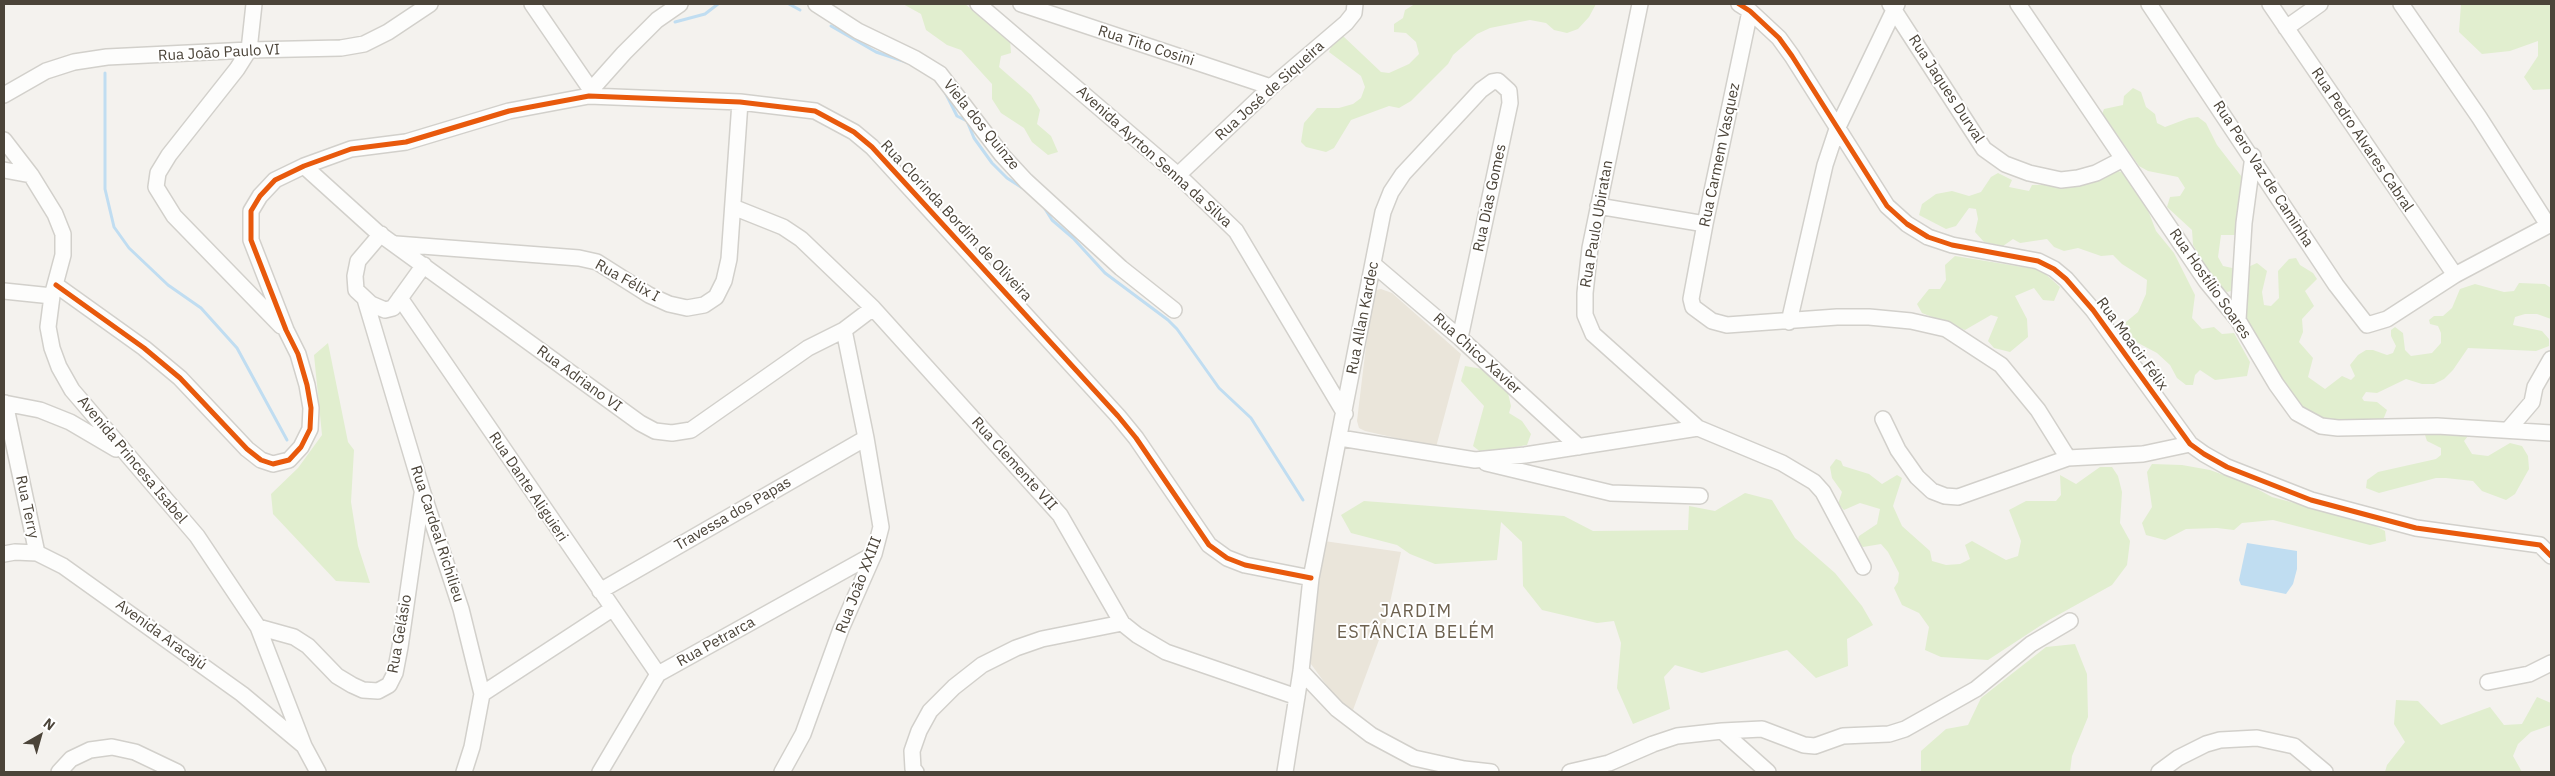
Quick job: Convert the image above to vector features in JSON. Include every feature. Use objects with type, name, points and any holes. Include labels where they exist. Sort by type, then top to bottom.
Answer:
[{"type":"street","points":[[4,291],[54,290],[144,348],[180,378],[247,449],[261,460],[273,464],[289,460],[300,447],[310,429],[311,408],[298,354],[286,330],[174,216],[156,187],[158,173],[169,156],[237,69],[249,50],[254,4]]},
{"type":"street","name":"Rua João Paulo VI","points":[[4,95],[46,71],[74,62],[107,57],[249,50],[341,48],[364,44],[388,32],[430,4]]},
{"type":"street","points":[[532,4],[590,93],[650,27],[680,4]]},
{"type":"street","name":"Viela dos Quinze","points":[[816,4],[858,32],[922,62],[940,74],[1002,155],[1026,181],[1115,263],[1174,310]]},
{"type":"street","name":"Avenida Ayrton Senna da Silva","points":[[978,4],[1178,175],[1236,230],[1344,414]]},
{"type":"street","name":"Rua Tito Cosini","points":[[1021,4],[1271,87]]},
{"type":"street","name":"Rua José de Siqueira","points":[[1178,175],[1271,87],[1346,23],[1354,13],[1355,4]]},
{"type":"street","name":"Rua Paulo Ubiratan","points":[[1640,4],[1598,206],[1584,294],[1585,315],[1594,334],[1698,428]]},
{"type":"street","name":"Rua Hostílio Soares","points":[[2018,4],[2206,280],[2238,320],[2276,384],[2297,413],[2321,426],[2338,428],[2437,426],[2551,433]]},
{"type":"street","name":"Rua Pero Vaz de Caminha","points":[[2149,4],[2367,325],[2387,319],[2455,275]]},
{"type":"street","name":"Rua Pedro Alvares Cabral","points":[[2270,4],[2455,275]]},
{"type":"street","points":[[2286,28],[2320,4]]},
{"type":"street","points":[[2401,4],[2479,117],[2550,225],[2455,275]]},
{"type":"street","points":[[1894,6],[1837,129],[1825,165],[1789,322],[1837,317],[1869,317],[1911,321],[1946,329],[2001,365],[2038,410],[2068,458]]},
{"type":"street","name":"Rua Jaques Durval","points":[[1894,6],[1984,149],[2005,164],[2029,173],[2061,180],[2078,178],[2096,172],[2123,159]]},
{"type":"street","name":"Rua Moacir Félix","points":[[1744,7],[1784,44],[1887,206],[1907,224],[1928,237],[1952,245],[2038,261],[2066,280],[2093,310],[2190,444],[2227,467],[2311,500],[2416,528],[2540,546],[2551,556]]},
{"type":"street","name":"Rua Carmem Vasquez","points":[[1744,7],[1691,299],[1693,307],[1699,314],[1728,325],[1789,322]]},
{"type":"street","name":"Rua Dias Gomes","points":[[1460,338],[1510,103],[1509,91],[1498,81],[1492,82],[1481,90]]},
{"type":"street","name":"Rua Allan Kardec","points":[[1284,772],[1301,671],[1311,578],[1384,212],[1391,192],[1403,174],[1481,90]]},
{"type":"street","name":"Rua Clorinda Bordim de Oliveira","points":[[286,330],[251,240],[251,211],[260,196],[275,180],[304,166],[351,149],[406,142],[509,112],[590,93],[740,102],[815,111],[854,132],[912,190],[1118,416],[1136,438],[1210,545],[1227,558],[1246,565],[1311,578]]},
{"type":"street","name":"Rua Félix I","points":[[396,244],[579,258],[597,262],[649,295],[669,304],[687,308],[704,305],[716,297],[724,282],[729,259],[740,102]]},
{"type":"street","name":"Avenida Princesa Isabel","points":[[4,140],[31,175],[55,214],[63,234],[63,255],[54,290],[48,326],[52,348],[60,368],[72,390],[197,536],[258,627],[304,746],[318,772]]},
{"type":"street","points":[[2238,320],[2244,223],[2253,156]]},
{"type":"street","name":"Rua Adriano VI","points":[[304,166],[381,234],[655,431],[672,433],[691,430],[808,348],[844,330],[873,308]]},
{"type":"street","points":[[4,170],[31,175]]},
{"type":"street","points":[[1598,206],[1705,224]]},
{"type":"street","name":"Rua Clemente VII","points":[[733,207],[783,226],[873,308],[1060,515],[1122,623],[1137,635],[1166,652],[1297,697]]},
{"type":"street","points":[[381,234],[358,261],[355,276],[356,290],[371,304],[385,310],[394,308],[424,265]]},
{"type":"street","name":"Rua Chico Xavier","points":[[1373,264],[1460,338],[1579,447]]},
{"type":"street","name":"Rua Dante Aliguieri","points":[[400,298],[658,674]]},
{"type":"street","name":"Rua Cardeal Richilieu","points":[[365,299],[422,490],[461,609],[482,694],[472,747],[464,772]]},
{"type":"street","name":"Rua João XXIII","points":[[782,772],[802,734],[841,630],[874,554],[881,527],[866,438],[844,330]]},
{"type":"street","points":[[2508,430],[2532,402],[2535,387],[2551,359]]},
{"type":"street","points":[[4,403],[40,410],[70,422],[126,455]]},
{"type":"street","name":"Rua Terry","points":[[4,403],[37,553]]},
{"type":"street","points":[[1884,419],[1898,450],[1917,477],[1932,491],[1945,496],[1958,497],[2068,458],[2143,454],[2190,444]]},
{"type":"street","points":[[1475,460],[1579,447],[1698,428],[1782,463],[1814,482],[1823,492],[1863,567]]},
{"type":"street","name":"Travessa dos Papas","points":[[600,591],[866,438]]},
{"type":"street","points":[[1340,438],[1475,460],[1611,493],[1700,496]]},
{"type":"street","name":"Rua Gelásio","points":[[258,627],[294,637],[308,646],[337,676],[352,685],[364,690],[378,691],[389,685],[395,673],[400,647],[422,490]]},
{"type":"street","name":"Avenida Aracajú","points":[[4,554],[15,552],[37,553],[63,566],[88,582],[242,694],[304,746]]},
{"type":"street","name":"Rua Petrarca","points":[[658,674],[874,554]]},
{"type":"street","points":[[482,694],[612,609]]},
{"type":"street","points":[[1570,772],[1608,764],[1652,744],[1677,736],[1762,729],[1809,746],[1843,736],[1897,732],[1976,689],[2031,644],[2070,621]]},
{"type":"street","points":[[916,772],[913,769],[912,751],[919,731],[930,712],[954,687],[982,665],[1016,648],[1042,639],[1122,623]]},
{"type":"street","points":[[2488,682],[2528,674],[2551,663]]},
{"type":"street","points":[[1301,671],[1337,709],[1371,736],[1414,758],[1454,770],[1492,772]]},
{"type":"street","points":[[600,772],[658,674]]},
{"type":"street","points":[[1722,731],[1768,772]]},
{"type":"street","points":[[2159,772],[2178,758],[2206,744],[2220,740],[2257,738],[2294,746],[2325,772]]},
{"type":"street","points":[[59,772],[71,759],[90,750],[112,747],[135,752],[174,771]]},
{"type":"street","points":[[611,754],[616,772]]},
{"type":"shaded area","points":[[1381,289],[1392,293],[1461,354],[1436,447],[1359,428],[1357,421],[1372,296],[1376,290]]},
{"type":"shaded area","points":[[1324,541],[1401,552],[1386,621],[1353,710],[1338,701],[1308,660]]},
{"type":"green space","points":[[903,4],[965,4],[1010,40],[1011,53],[1001,56],[999,67],[1031,95],[1040,110],[1037,124],[1051,136],[1058,152],[1048,155],[1032,142],[1024,128],[1001,113],[992,99],[992,84],[961,50],[947,45],[926,30],[921,14]]},
{"type":"green space","points":[[1415,4],[1596,4],[1589,17],[1578,29],[1567,33],[1554,30],[1546,23],[1530,20],[1490,28],[1477,34],[1453,55],[1448,64],[1411,101],[1399,108],[1389,106],[1351,120],[1334,148],[1326,152],[1306,147],[1301,142],[1304,123],[1317,108],[1339,108],[1353,104],[1361,98],[1365,87],[1361,76],[1329,52],[1334,39],[1343,36],[1381,72],[1389,73],[1409,64],[1419,54],[1416,42],[1406,33],[1394,32],[1394,24],[1403,18],[1405,10]]},
{"type":"green space","points":[[2461,4],[2551,4],[2551,89],[2533,90],[2524,77],[2538,56],[2538,41],[2510,51],[2482,54],[2459,32]]},
{"type":"green space","points":[[2133,88],[2141,92],[2146,107],[2155,114],[2157,123],[2165,127],[2189,118],[2198,117],[2206,123],[2217,145],[2245,181],[2236,235],[2221,235],[2218,257],[2223,266],[2237,269],[2231,291],[2227,292],[2212,278],[2193,245],[2192,230],[2167,207],[2170,197],[2180,196],[2185,188],[2178,177],[2148,171],[2139,166],[2116,133],[2101,117],[2104,109],[2123,105],[2124,96]]},
{"type":"green space","points":[[2118,171],[2124,173],[2144,200],[2156,231],[2174,253],[2195,295],[2192,318],[2202,329],[2214,327],[2222,334],[2234,333],[2250,362],[2247,376],[2215,380],[2200,370],[2195,375],[2193,385],[2186,385],[2177,378],[2170,365],[2157,353],[2125,336],[2126,322],[2138,312],[2146,294],[2147,280],[2122,264],[2113,255],[2101,256],[2078,248],[2064,251],[2054,247],[2047,239],[2020,243],[2013,239],[2003,246],[1984,242],[1975,232],[1978,219],[1976,209],[1969,208],[1956,226],[1946,229],[1919,215],[1922,204],[1936,194],[1952,191],[1969,196],[1981,192],[1991,177],[1998,173],[2012,180],[2009,187],[2029,191],[2032,185],[2090,184]]},
{"type":"green space","points":[[1955,256],[2041,270],[2060,287],[2054,301],[2043,300],[2034,288],[2015,296],[2027,319],[2028,337],[2010,352],[1994,348],[1988,341],[1998,317],[1991,315],[1965,330],[1922,313],[1917,304],[1929,289],[1940,289],[1946,280],[1945,265]]},
{"type":"green space","points":[[2296,258],[2300,265],[2313,273],[2317,279],[2305,291],[2314,306],[2302,319],[2303,332],[2299,342],[2313,358],[2308,377],[2325,389],[2342,376],[2351,380],[2355,376],[2350,365],[2358,355],[2366,350],[2373,350],[2387,355],[2393,353],[2396,346],[2391,336],[2391,330],[2395,327],[2403,333],[2405,350],[2411,356],[2432,353],[2441,343],[2441,333],[2438,326],[2430,324],[2429,320],[2434,316],[2443,316],[2452,308],[2460,289],[2475,284],[2504,292],[2514,291],[2519,283],[2545,284],[2551,288],[2551,319],[2537,314],[2525,314],[2515,317],[2513,325],[2542,331],[2549,339],[2549,346],[2536,351],[2468,348],[2453,370],[2444,379],[2434,384],[2422,384],[2406,379],[2377,393],[2366,392],[2362,398],[2364,401],[2377,402],[2387,410],[2383,420],[2350,422],[2323,420],[2302,410],[2276,374],[2245,319],[2248,267],[2257,263],[2267,271],[2262,292],[2264,305],[2271,306],[2279,298],[2278,271],[2289,259]]},
{"type":"green space","points":[[328,343],[348,442],[354,450],[351,502],[358,546],[370,583],[336,581],[273,514],[271,494],[298,468],[322,435],[314,355]]},
{"type":"green space","points":[[1465,366],[1482,369],[1496,379],[1508,393],[1511,406],[1509,413],[1522,421],[1531,434],[1527,445],[1482,453],[1473,446],[1484,406],[1461,381]]},
{"type":"green space","points":[[2431,430],[2464,432],[2468,436],[2464,441],[2472,454],[2488,456],[2510,443],[2522,446],[2528,456],[2529,469],[2515,494],[2506,500],[2482,491],[2473,481],[2446,478],[2436,478],[2379,493],[2366,488],[2367,480],[2378,472],[2436,459],[2441,455],[2441,448],[2427,441],[2425,435]]},
{"type":"green space","points":[[1836,459],[1841,461],[1843,466],[1869,474],[1882,484],[1897,475],[1902,478],[1893,506],[1902,526],[1930,551],[1932,561],[1946,565],[1960,564],[1970,559],[1965,545],[1972,541],[2006,560],[2018,556],[2021,541],[2009,510],[2026,501],[2056,501],[2061,495],[2060,475],[2076,484],[2100,467],[2112,467],[2118,476],[2122,492],[2120,523],[2130,541],[2127,565],[2112,585],[2049,620],[1988,660],[1941,657],[1925,650],[1929,627],[1919,613],[1902,605],[1894,588],[1898,582],[1899,573],[1888,552],[1881,544],[1863,547],[1857,543],[1859,536],[1877,524],[1880,509],[1860,503],[1844,510],[1838,504],[1842,492],[1832,478],[1830,467]]},
{"type":"green space","points":[[2152,464],[2182,465],[2210,470],[2246,483],[2272,497],[2370,523],[2385,531],[2386,541],[2370,545],[2273,520],[2242,523],[2234,530],[2217,528],[2186,529],[2165,540],[2146,535],[2142,523],[2152,507],[2147,472]]},
{"type":"green space","points":[[1745,493],[1772,500],[1795,538],[1835,573],[1862,606],[1873,625],[1847,639],[1848,666],[1816,678],[1787,650],[1702,673],[1675,665],[1664,677],[1670,709],[1633,724],[1617,688],[1621,643],[1614,621],[1597,623],[1542,610],[1523,586],[1522,542],[1501,522],[1497,560],[1435,564],[1410,554],[1397,545],[1351,533],[1341,515],[1364,501],[1564,516],[1593,531],[1688,530],[1689,506],[1715,511]]},
{"type":"green space","points":[[2075,644],[2087,674],[2088,717],[2072,756],[2070,772],[1921,772],[1921,751],[1946,729],[1968,725],[1981,698],[2046,647]]},
{"type":"green space","points":[[2537,697],[2551,703],[2551,725],[2531,732],[2518,744],[2513,756],[2522,772],[2385,772],[2387,765],[2405,742],[2394,724],[2396,700],[2418,701],[2441,725],[2490,707],[2504,725],[2522,724]]},
{"type":"water","points":[[2247,543],[2297,551],[2297,569],[2293,584],[2286,594],[2241,585],[2239,580]]},
{"type":"waterway","points":[[675,22],[705,14],[718,4]]},
{"type":"waterway","points":[[789,4],[800,10]]},
{"type":"waterway","points":[[831,26],[876,52],[906,62]]},
{"type":"waterway","points":[[105,73],[105,189],[114,227],[129,248],[168,285],[201,308],[237,348],[287,440]]},
{"type":"waterway","points":[[945,92],[957,116],[967,121],[974,138],[992,163],[1007,178],[1024,189]]},
{"type":"waterway","points":[[1042,204],[1052,220],[1073,238],[1105,273],[1168,320],[1177,329],[1219,388],[1251,418],[1303,500]]},
{"type":"cycle path","points":[[1739,4],[1750,11],[1779,38],[1887,206],[1907,224],[1928,237],[1952,245],[2038,261],[2054,269],[2066,279],[2093,310],[2190,444],[2204,454],[2227,467],[2311,500],[2416,528],[2540,545],[2551,556]]},
{"type":"cycle path","points":[[56,285],[144,348],[180,378],[247,449],[261,460],[273,464],[289,460],[301,447],[310,429],[311,408],[298,354],[286,330],[251,240],[251,211],[260,196],[275,180],[304,166],[351,149],[406,142],[509,111],[589,96],[740,102],[815,111],[854,132],[872,147],[1118,416],[1136,438],[1209,545],[1227,558],[1245,565],[1311,578]]},
{"type":"district","name":"JARDIM ESTÂNCIA BELÉM","points":[[1416,622]]}]
